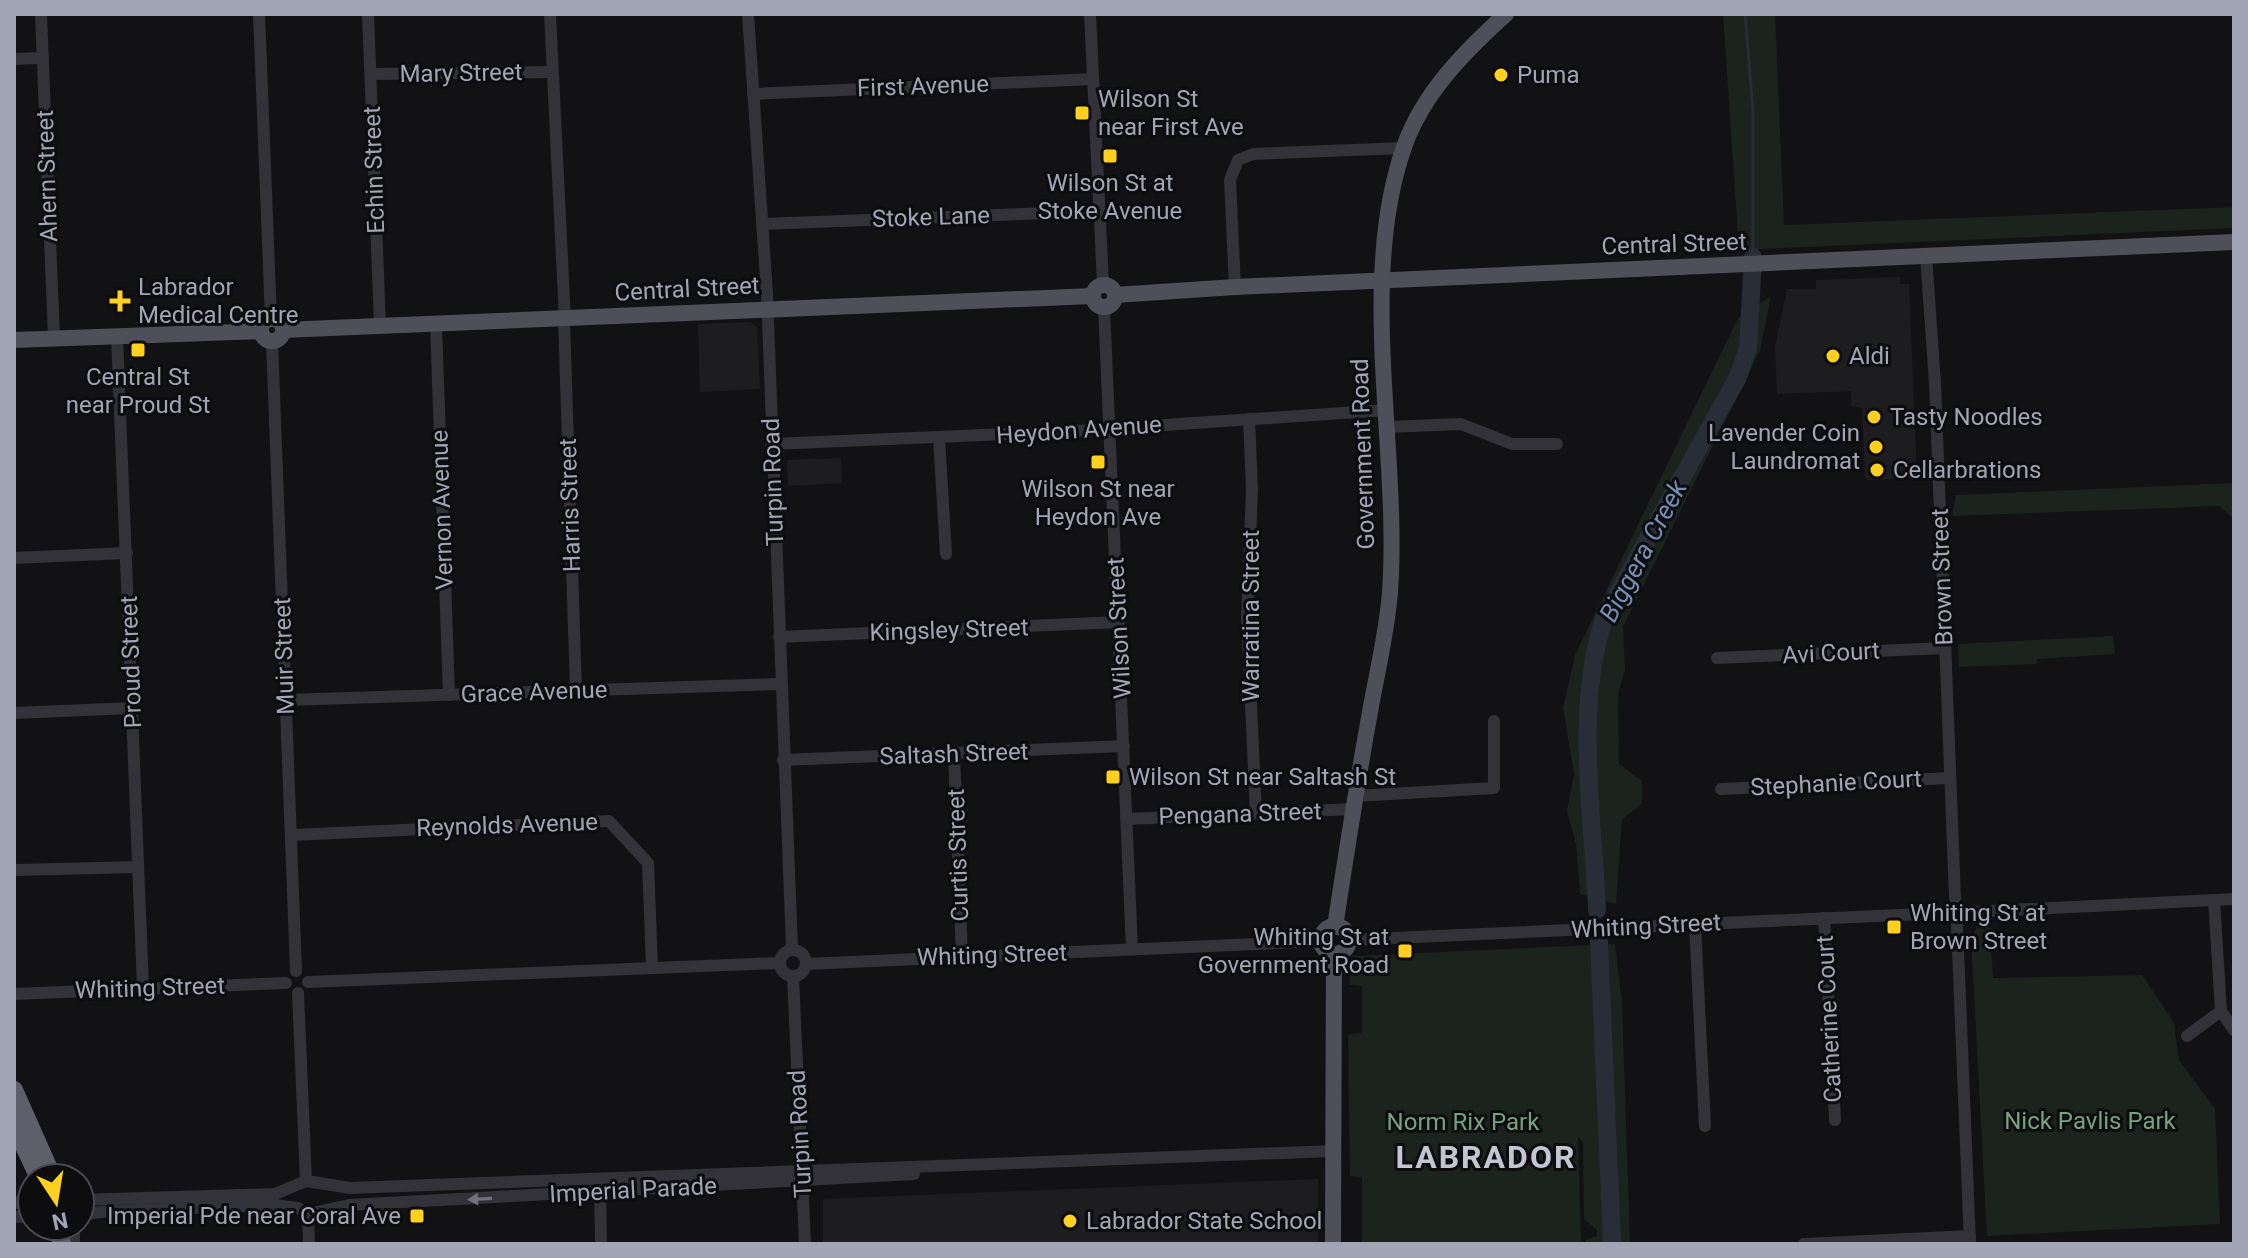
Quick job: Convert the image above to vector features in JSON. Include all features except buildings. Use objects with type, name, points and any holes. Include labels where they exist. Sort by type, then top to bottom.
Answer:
[{"type":"highway","points":[[14,1090],[46,1162]]},
{"type":"highway","points":[[14,1125],[31,1162]]},
{"type":"main road","name":"Government Road","points":[[1335,927],[1390,592],[1392,482],[1383,281],[1394,184],[1403,148],[1420,113],[1448,72],[1506,14]]},
{"type":"main road","name":"Central Street","points":[[14,340],[1104,296],[1235,287],[2234,242]]},
{"type":"main road","points":[[1335,927],[1343,929],[1349,940],[1346,949],[1334,954],[1326,950],[1321,941],[1325,931],[1335,927]]},
{"type":"main road","points":[[1333,1244],[1334,954]]},
{"type":"street","name":"Ahern Street","points":[[41,14],[54,338]]},
{"type":"street","name":"Muir Street","points":[[259,14],[296,971]]},
{"type":"street","name":"Echin Street","points":[[368,14],[380,326]]},
{"type":"street","name":"Harris Street","points":[[550,14],[576,691]]},
{"type":"street","name":"Turpin Road","points":[[748,14],[767,310],[792,949]]},
{"type":"street","name":"Wilson Street","points":[[1090,14],[1132,949]]},
{"type":"street","points":[[14,59],[43,58]]},
{"type":"street","name":"Mary Street","points":[[371,74],[552,72]]},
{"type":"street","name":"First Avenue","points":[[753,94],[1093,79]]},
{"type":"street","points":[[1235,287],[1230,180],[1238,160],[1253,154],[1403,148]]},
{"type":"street","name":"Stoke Lane","points":[[762,224],[1100,211]]},
{"type":"street","name":"Brown Street","points":[[1926,256],[1955,898]]},
{"type":"street","name":"Vernon Avenue","points":[[436,324],[449,695]]},
{"type":"street","name":"Proud Street","points":[[117,336],[143,988]]},
{"type":"street","name":"Heydon Avenue","points":[[771,444],[939,438],[1387,410]]},
{"type":"street","name":"Warratina Street","points":[[1249,419],[1252,490],[1247,618],[1256,813]]},
{"type":"street","points":[[1388,427],[1461,424],[1512,444],[1557,444]]},
{"type":"street","points":[[939,438],[946,554]]},
{"type":"street","points":[[14,558],[127,553]]},
{"type":"street","name":"Kingsley Street","points":[[779,637],[1119,622]]},
{"type":"street","name":"Avi Court","points":[[1717,658],[1945,648]]},
{"type":"street","name":"Grace Avenue","points":[[286,700],[781,684]]},
{"type":"street","points":[[14,713],[133,708]]},
{"type":"street","name":"Pengana Street","points":[[1127,819],[1256,813],[1494,788],[1494,721]]},
{"type":"street","name":"Saltash Street","points":[[783,760],[1124,746]]},
{"type":"street","name":"Curtis Street","points":[[954,754],[962,956]]},
{"type":"street","name":"Stephanie Court","points":[[1721,789],[1950,778]]},
{"type":"street","name":"Reynolds Avenue","points":[[291,835],[609,821],[648,863],[652,967]]},
{"type":"street","points":[[14,870],[138,867]]},
{"type":"street","points":[[1955,898],[1965,902],[1970,912],[1964,923],[1957,925],[1947,922],[1942,913],[1944,905],[1955,898]]},
{"type":"street","points":[[1970,912],[2234,899]]},
{"type":"street","points":[[2214,900],[2221,1011],[2234,1030]]},
{"type":"street","name":"Whiting Street","points":[[1349,940],[1942,913]]},
{"type":"street","name":"Catherine Court","points":[[1824,918],[1835,1120]]},
{"type":"street","points":[[1695,924],[1705,1126]]},
{"type":"street","points":[[1804,1244],[1970,1240],[1957,925]]},
{"type":"street","name":"Whiting Street","points":[[806,964],[1321,941]]},
{"type":"street","points":[[792,949],[802,954],[806,964],[802,972],[793,976],[785,974],[779,963],[783,954],[792,949]]},
{"type":"street","points":[[309,1244],[298,993],[308,982],[779,963]]},
{"type":"street","points":[[298,993],[289,989],[286,983],[290,973],[296,971],[306,975],[308,982]]},
{"type":"street","name":"Turpin Road","points":[[793,976],[805,1244]]},
{"type":"street","name":"Whiting Street","points":[[14,994],[286,983]]},
{"type":"street","points":[[2187,1036],[2221,1011]]},
{"type":"street","name":"Imperial Parade","points":[[96,1213],[275,1194],[306,1184],[350,1188],[511,1182],[600,1185],[1334,1151]]},
{"type":"street","points":[[511,1182],[512,1197]]},
{"type":"street","points":[[306,1184],[319,1198],[307,1211]]},
{"type":"street","points":[[600,1185],[601,1244]]},
{"type":"street","name":"Imperial Parade","points":[[96,1200],[275,1205],[307,1211],[349,1205],[512,1197],[600,1185]]},
{"type":"shaded area","points":[[1900,277],[1900,284],[1909,284],[1917,478],[1869,480],[1865,477],[1862,408],[1851,406],[1851,391],[1777,394],[1775,347],[1787,289],[1816,289],[1816,280]]},
{"type":"shaded area","points":[[750,322],[757,328],[760,389],[700,392],[698,324]]},
{"type":"shaded area","points":[[841,458],[842,483],[788,486],[787,460]]},
{"type":"shaded area","name":"Labrador State School","points":[[1318,1179],[1318,1244],[823,1244],[823,1199]]},
{"type":"green space","points":[[1723,14],[1775,14],[1784,225],[2234,207],[2234,228],[1739,250]]},
{"type":"green space","points":[[1771,296],[1760,350],[1623,627],[1625,669],[1618,694],[1619,764],[1642,781],[1642,803],[1622,820],[1616,904],[1580,894],[1576,844],[1567,811],[1574,774],[1563,708],[1575,655],[1738,318]]},
{"type":"green space","points":[[2234,483],[2234,519],[2219,506],[1952,516],[1956,495]]},
{"type":"green space","points":[[2113,636],[2115,654],[2037,659],[2037,664],[1959,667],[1958,644]]},
{"type":"green space","name":"Nick Pavlis Park","points":[[1990,926],[1993,978],[2142,975],[2174,1023],[2179,1060],[2215,1109],[2220,1224],[1987,1236],[1971,937],[1977,928]]},
{"type":"green space","name":"Norm Rix Park","points":[[1615,944],[1622,1002],[1630,1244],[1586,1244],[1586,1240],[1597,1236],[1597,1230],[1584,1219],[1583,1142],[1578,1137],[1581,1244],[1362,1244],[1362,1177],[1350,1176],[1348,1034],[1362,1033],[1362,986],[1350,985],[1350,959],[1354,956]]},
{"type":"waterway","name":"Biggera Creek","points":[[1745,14],[1753,112],[1753,257]]},
{"type":"waterway","name":"Biggera Creek","points":[[1597,910],[1588,761],[1590,686],[1596,650],[1605,616],[1738,377],[1748,348],[1753,257]]},
{"type":"waterway","name":"Biggera Creek","points":[[1599,942],[1612,1244]]},
{"type":"place","name":"Puma","points":[[1501,75]]},
{"type":"place","name":"Wilson St near First Ave","points":[[1082,113]]},
{"type":"place","name":"Wilson St at Stoke Avenue","points":[[1110,156]]},
{"type":"place","name":"Labrador Medical Centre","points":[[120,301]]},
{"type":"place","name":"Central St near Proud St","points":[[138,350]]},
{"type":"place","name":"Aldi","points":[[1833,356]]},
{"type":"place","name":"Tasty Noodles","points":[[1874,417]]},
{"type":"place","name":"Lavender Coin Laundromat","points":[[1876,447]]},
{"type":"place","name":"Wilson St near Heydon Ave","points":[[1098,462]]},
{"type":"place","name":"Cellarbrations","points":[[1877,470]]},
{"type":"place","name":"Wilson St near Saltash St","points":[[1113,777]]},
{"type":"place","name":"Whiting St at Brown Street","points":[[1894,927]]},
{"type":"place","name":"Whiting St at Government Road","points":[[1405,951]]},
{"type":"place","name":"Imperial Pde near Coral Ave","points":[[417,1216]]},
{"type":"place","name":"Labrador State School","points":[[1070,1221]]},
{"type":"district","name":"LABRADOR","points":[[1486,1157]]}]
